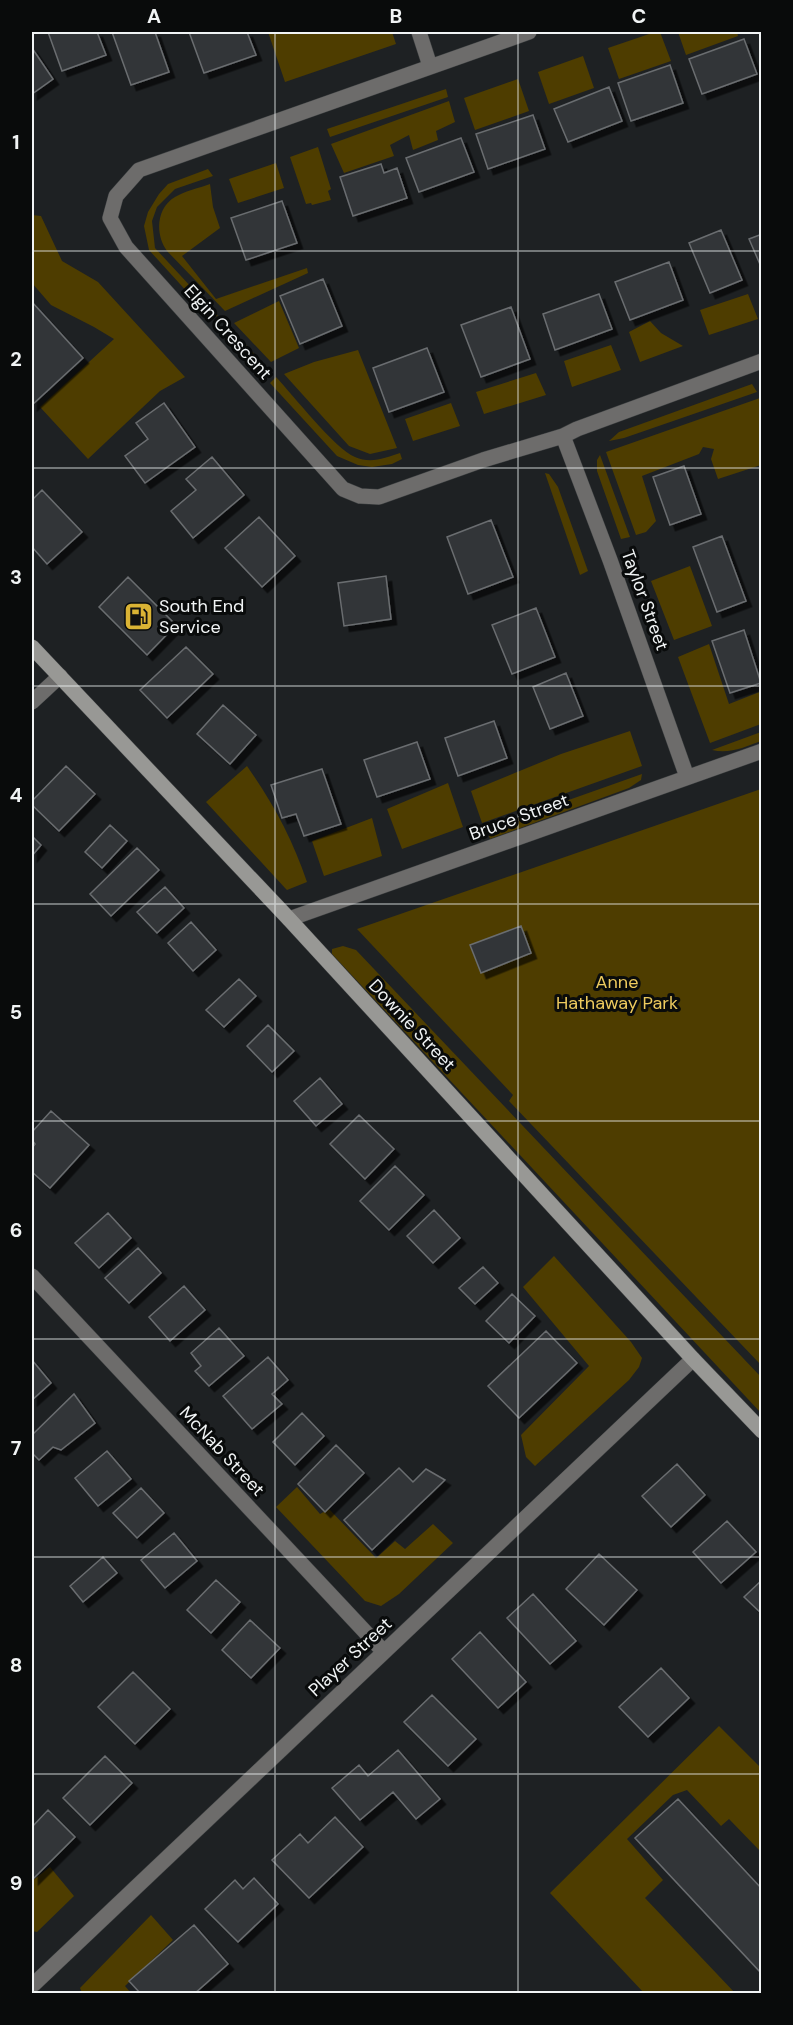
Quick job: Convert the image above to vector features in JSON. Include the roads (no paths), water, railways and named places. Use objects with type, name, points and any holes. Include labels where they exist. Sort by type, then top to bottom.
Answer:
[{"type":"main road","name":"Downie Street","points":[[32,647],[289,920],[762,1431]]},
{"type":"street","points":[[419,32],[430,66]]},
{"type":"street","name":"Elgin Crescent","points":[[529,32],[138,170],[116,196],[110,218],[126,247],[343,489],[360,496],[379,497],[472,463],[563,436],[762,361]]},
{"type":"street","name":"Taylor Street","points":[[563,436],[613,567],[687,777]]},
{"type":"street","points":[[32,702],[60,676]]},
{"type":"street","name":"Bruce Street","points":[[289,920],[762,751]]},
{"type":"street","name":"McNab Street","points":[[32,1276],[384,1652]]},
{"type":"street","name":"Player Street","points":[[36,1987],[693,1359]]},
{"type":"place","name":"South End Service","points":[[138,616]]},
{"type":"park label","name":"Anne Hathaway Park","points":[[617,992]]}]
